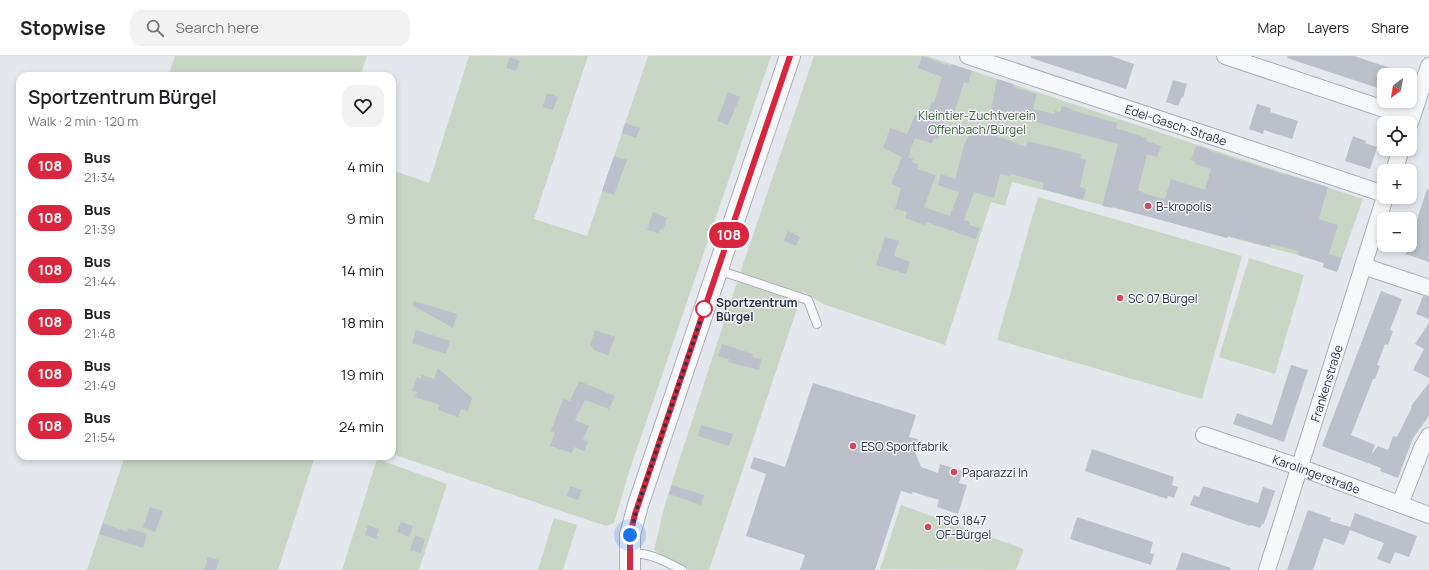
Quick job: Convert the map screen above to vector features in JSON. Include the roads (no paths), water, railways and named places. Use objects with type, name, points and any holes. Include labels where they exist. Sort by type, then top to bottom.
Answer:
[{"type":"street","points":[[630,562],[630,535],[636,511],[790,56]]},
{"type":"street","name":"Edel-Gasch-Straße","points":[[968,56],[1228,141],[1377,193]]},
{"type":"street","points":[[1225,56],[1398,116]]},
{"type":"street","points":[[1411,116],[1429,66]]},
{"type":"street","name":"Frankenstraße","points":[[1267,570],[1382,204]]},
{"type":"street","points":[[1363,266],[1429,288]]},
{"type":"street","name":"Karolingerstraße","points":[[1204,436],[1299,467],[1429,515]]},
{"type":"street","points":[[1400,504],[1422,448],[1429,436]]},
{"type":"lane","points":[[718,269],[808,300],[817,324]]},
{"type":"lane","points":[[630,562],[646,554],[658,558],[682,570]]},
{"type":"place","name":"B-kropolis","points":[[1148,206]]},
{"type":"place","name":"SC 07 Bürgel","points":[[1120,298]]},
{"type":"place","name":"Sportzentrum Bürgel","points":[[704,309]]},
{"type":"place","name":"ESO Sportfabrik","points":[[853,446]]},
{"type":"place","name":"Paparazzi In","points":[[954,472]]},
{"type":"place","name":"TSG 1847 OF-Bürgel","points":[[928,527]]},
{"type":"park label","name":"Kleintier-Zuchtverein Offenbach/Bürgel","points":[[977,122]]}]
